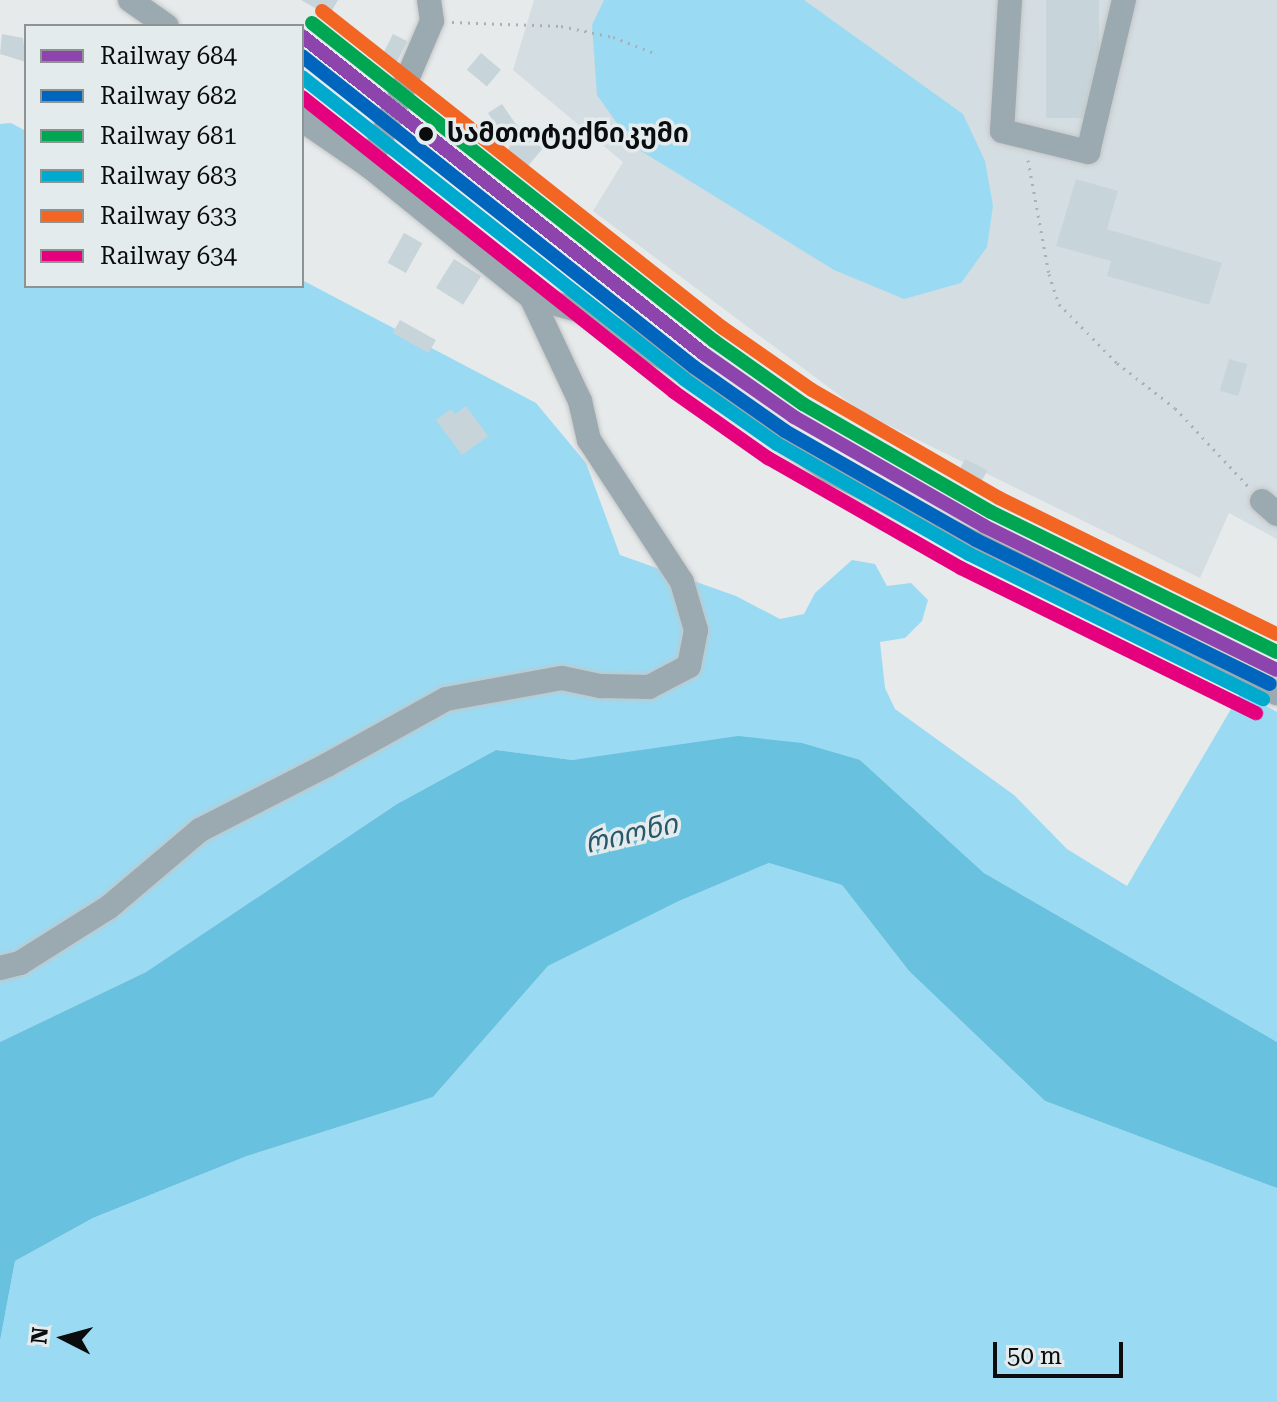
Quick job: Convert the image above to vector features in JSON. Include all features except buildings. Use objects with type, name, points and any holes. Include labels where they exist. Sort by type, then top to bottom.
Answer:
[{"type":"street","points":[[130,0],[164,24]]},
{"type":"street","points":[[1010,0],[1002,131],[1088,152],[1124,0]]},
{"type":"street","points":[[369,166],[395,108],[430,11]]},
{"type":"street","points":[[304,121],[369,166],[531,297],[582,311],[681,368],[829,471],[1277,693]]},
{"type":"street","points":[[0,968],[20,963],[109,907],[200,830],[446,699],[562,678],[601,686],[649,687],[689,666],[696,630],[682,582],[589,440],[580,401],[531,297]]},
{"type":"path","points":[[430,11],[561,26],[613,37],[652,52]]},
{"type":"path","points":[[1021,136],[1033,177],[1049,274],[1059,304],[1117,363],[1175,408],[1270,508]]},
{"type":"shaded area","points":[[534,0],[1277,0],[1277,539],[1229,513],[1200,578],[863,413],[593,211],[623,162],[513,70]]},
{"type":"shaded area","points":[[604,0],[804,0],[963,114],[985,161],[993,206],[987,247],[961,283],[904,299],[834,270],[633,146],[597,95],[592,25]]},
{"type":"shaded area","points":[[11,123],[24,130],[24,288],[304,288],[304,281],[536,403],[586,463],[620,555],[736,596],[780,619],[804,614],[815,593],[852,560],[875,564],[887,586],[911,583],[928,600],[922,621],[905,638],[880,642],[885,688],[895,709],[1014,795],[1067,849],[1127,886],[1241,692],[1277,712],[1277,1042],[984,873],[860,760],[646,752],[572,760],[496,750],[397,804],[146,972],[0,1042],[0,124]]},
{"type":"shaded area","points":[[769,863],[842,885],[909,971],[1045,1101],[1277,1188],[1277,1402],[0,1402],[0,1341],[15,1261],[93,1218],[247,1156],[433,1097],[548,966],[679,901]]},
{"type":"water","name":"რიონი","points":[[738,736],[802,743],[860,760],[984,873],[1277,1042],[1277,1188],[1045,1101],[909,971],[842,885],[769,863],[679,901],[548,966],[433,1097],[247,1156],[93,1218],[15,1261],[0,1341],[0,1042],[146,972],[397,804],[496,750],[572,760]]},
{"type":"rail line","name":"633","points":[[322,11],[723,328],[812,390],[999,498],[1277,634]]},
{"type":"rail line","name":"681","points":[[312,23],[714,341],[803,404],[991,512],[1277,652]]},
{"type":"rail line","name":"684","points":[[304,38],[704,354],[794,417],[984,526],[1277,670]]},
{"type":"rail line","name":"682","points":[[304,58],[694,367],[785,431],[976,540],[1270,684]]},
{"type":"rail line","name":"683","points":[[304,79],[684,379],[777,444],[969,554],[1263,699]]},
{"type":"rail line","name":"634","points":[[304,99],[674,392],[768,458],[961,568],[1256,713]]},
{"type":"place","name":"სამთოტექნიკუმი","points":[[426,134]]}]
